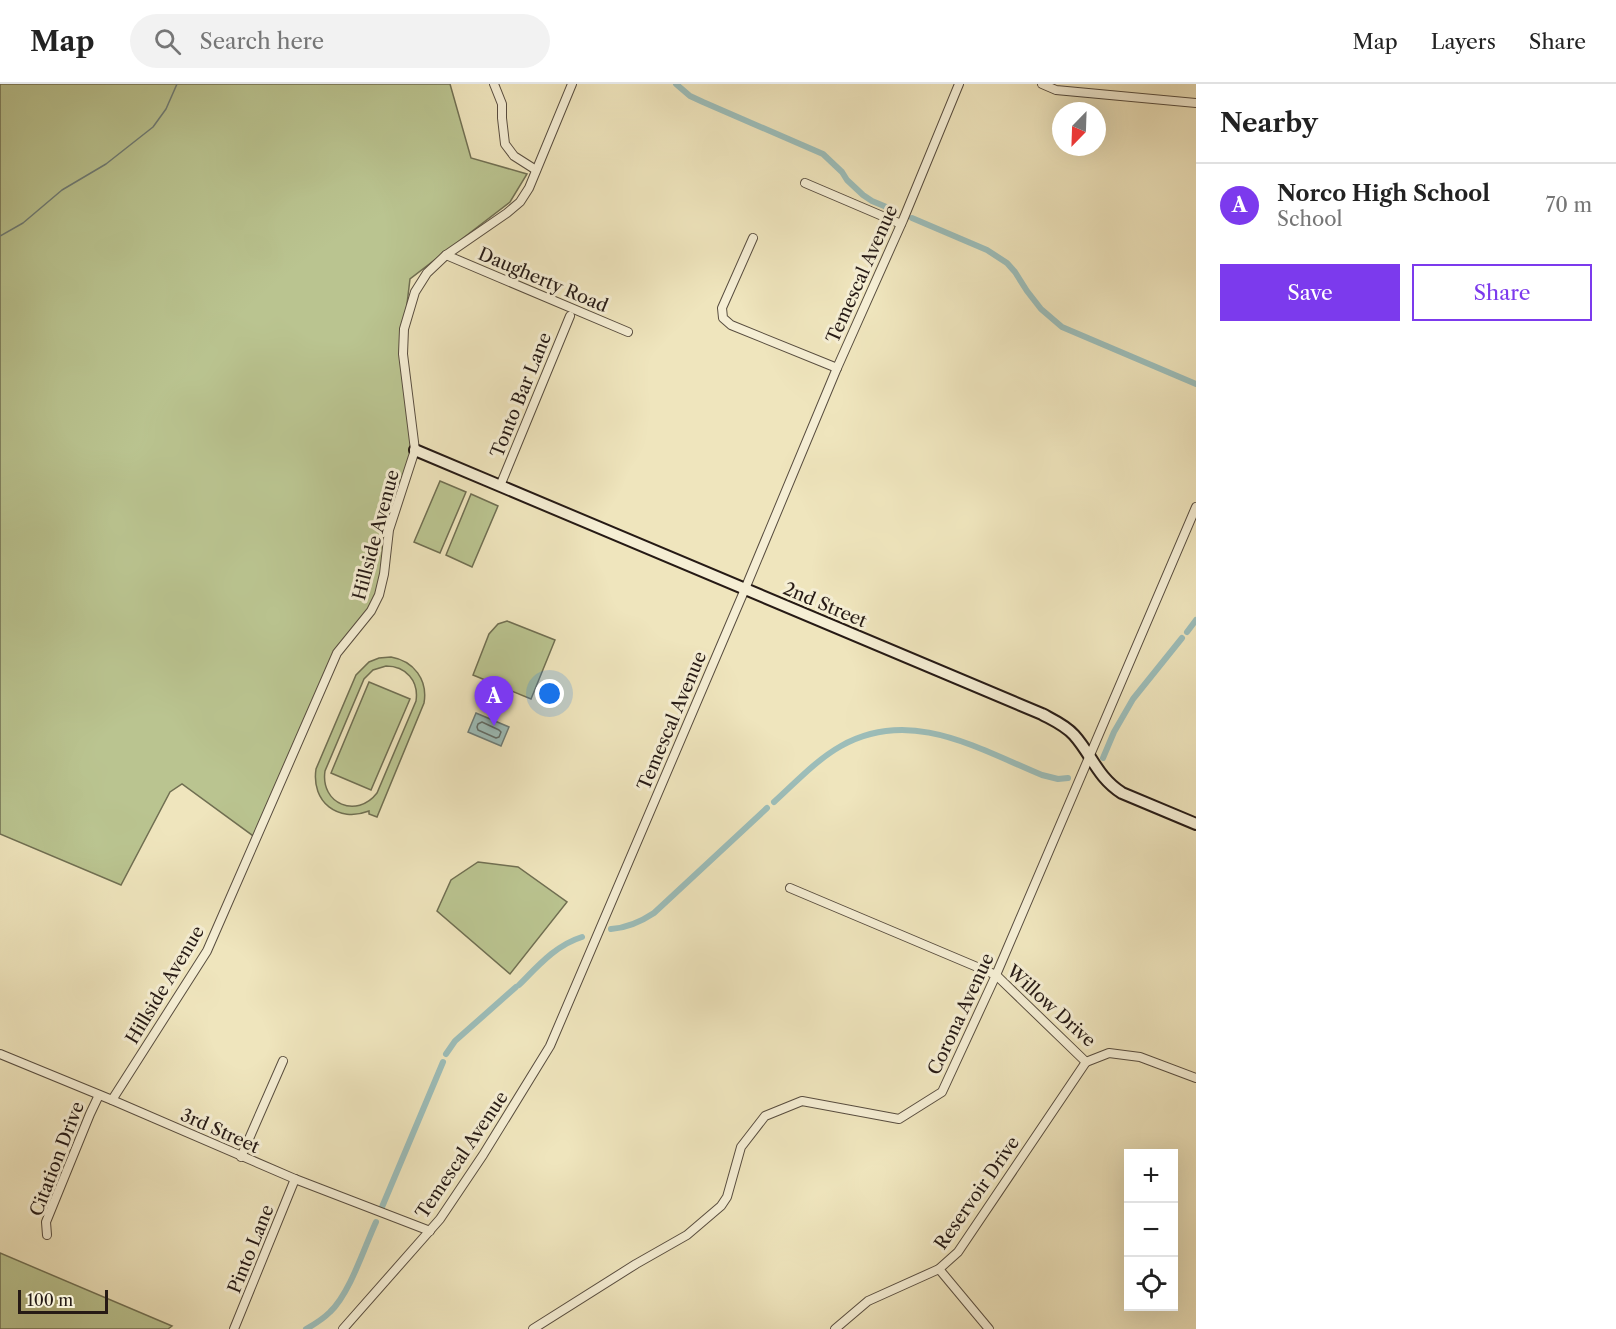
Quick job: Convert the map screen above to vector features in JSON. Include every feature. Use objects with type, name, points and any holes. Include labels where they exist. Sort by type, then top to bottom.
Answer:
[{"type":"street","points":[[494,84],[502,104],[505,144],[514,156],[536,170]]},
{"type":"street","name":"Hillside Avenue","points":[[112,1100],[207,951],[337,653],[371,611],[379,595],[389,530],[415,450],[403,354],[404,329],[415,292],[427,273],[446,255],[520,202],[529,188],[572,84]]},
{"type":"street","name":"Temescal Avenue","points":[[343,1329],[440,1219],[483,1155],[550,1046],[959,84]]},
{"type":"street","points":[[1042,84],[1056,90],[1196,103]]},
{"type":"street","points":[[805,183],[901,224]]},
{"type":"street","points":[[753,238],[722,308],[723,318],[730,325],[837,368]]},
{"type":"street","name":"Daugherty Road","points":[[446,255],[628,332]]},
{"type":"street","name":"Tonto Bar Lane","points":[[500,486],[570,316]]},
{"type":"street","name":"2nd Street","points":[[415,450],[1042,714],[1064,726],[1073,734],[1105,780],[1122,793],[1196,825]]},
{"type":"street","name":"Corona Avenue","points":[[533,1329],[636,1264],[687,1235],[721,1206],[727,1197],[741,1147],[765,1116],[802,1101],[899,1119],[942,1092],[996,975],[1196,507]]},
{"type":"street","name":"Willow Drive","points":[[790,888],[996,975],[1086,1062],[1108,1053],[1140,1058],[1196,1078]]},
{"type":"street","name":"3rd Street","points":[[0,1054],[241,1157],[429,1231]]},
{"type":"street","points":[[241,1157],[282,1061]]},
{"type":"street","name":"Reservoir Drive","points":[[835,1329],[868,1301],[939,1269],[958,1252],[1086,1062]]},
{"type":"street","name":"Citation Drive","points":[[47,1235],[46,1222],[99,1095]]},
{"type":"street","name":"Pinto Lane","points":[[234,1329],[295,1179]]},
{"type":"street","points":[[939,1269],[989,1329]]},
{"type":"green space","points":[[0,84],[450,84],[471,158],[527,174],[510,202],[410,279],[404,329],[415,450],[389,530],[379,595],[337,653],[256,838],[182,784],[170,792],[121,885],[0,834]]},
{"type":"green space","points":[[440,481],[466,492],[440,553],[414,542]]},
{"type":"green space","points":[[471,494],[498,506],[472,567],[446,555]]},
{"type":"green space","points":[[507,621],[555,640],[531,699],[473,675],[489,634],[498,624]]},
{"type":"green space","points":[[379,658],[399,659],[413,667],[424,687],[424,703],[377,817],[369,814],[369,811],[358,814],[337,812],[322,800],[316,781],[316,769],[356,675],[369,662]],"holes":[[[386,666],[410,676],[415,687],[416,701],[377,793],[369,801],[360,805],[342,804],[328,792],[325,771],[364,679],[373,670]]]},
{"type":"green space","points":[[369,682],[410,699],[371,790],[331,773]]},
{"type":"green space","points":[[478,862],[518,867],[567,902],[510,974],[437,911],[451,880]]},
{"type":"green space","points":[[0,1253],[172,1326],[168,1329],[0,1329]]},
{"type":"water","points":[[476,713],[509,727],[501,746],[468,732]]},
{"type":"waterway","points":[[0,236],[23,223],[62,190],[106,164],[153,127],[166,109],[177,84]]},
{"type":"waterway","points":[[676,84],[690,96],[823,154],[863,195],[896,211]]},
{"type":"waterway","points":[[912,218],[987,250],[1007,263],[1041,309],[1062,327],[1196,384]]},
{"type":"waterway","points":[[1187,632],[1196,620]]},
{"type":"waterway","points":[[1103,758],[1114,732],[1133,699],[1182,638]]},
{"type":"waterway","points":[[774,802],[814,765],[841,746],[867,735],[892,730],[918,731],[943,736],[1042,775],[1058,779],[1068,778]]},
{"type":"waterway","points":[[611,929],[634,924],[654,913],[767,808]]},
{"type":"waterway","points":[[519,985],[556,951],[582,937]]},
{"type":"waterway","points":[[446,1054],[455,1041],[516,987]]},
{"type":"waterway","points":[[382,1207],[443,1062]]},
{"type":"waterway","points":[[306,1329],[327,1315],[344,1294],[376,1222]]},
{"type":"place","name":"Norco High School","points":[[494,726]]}]
